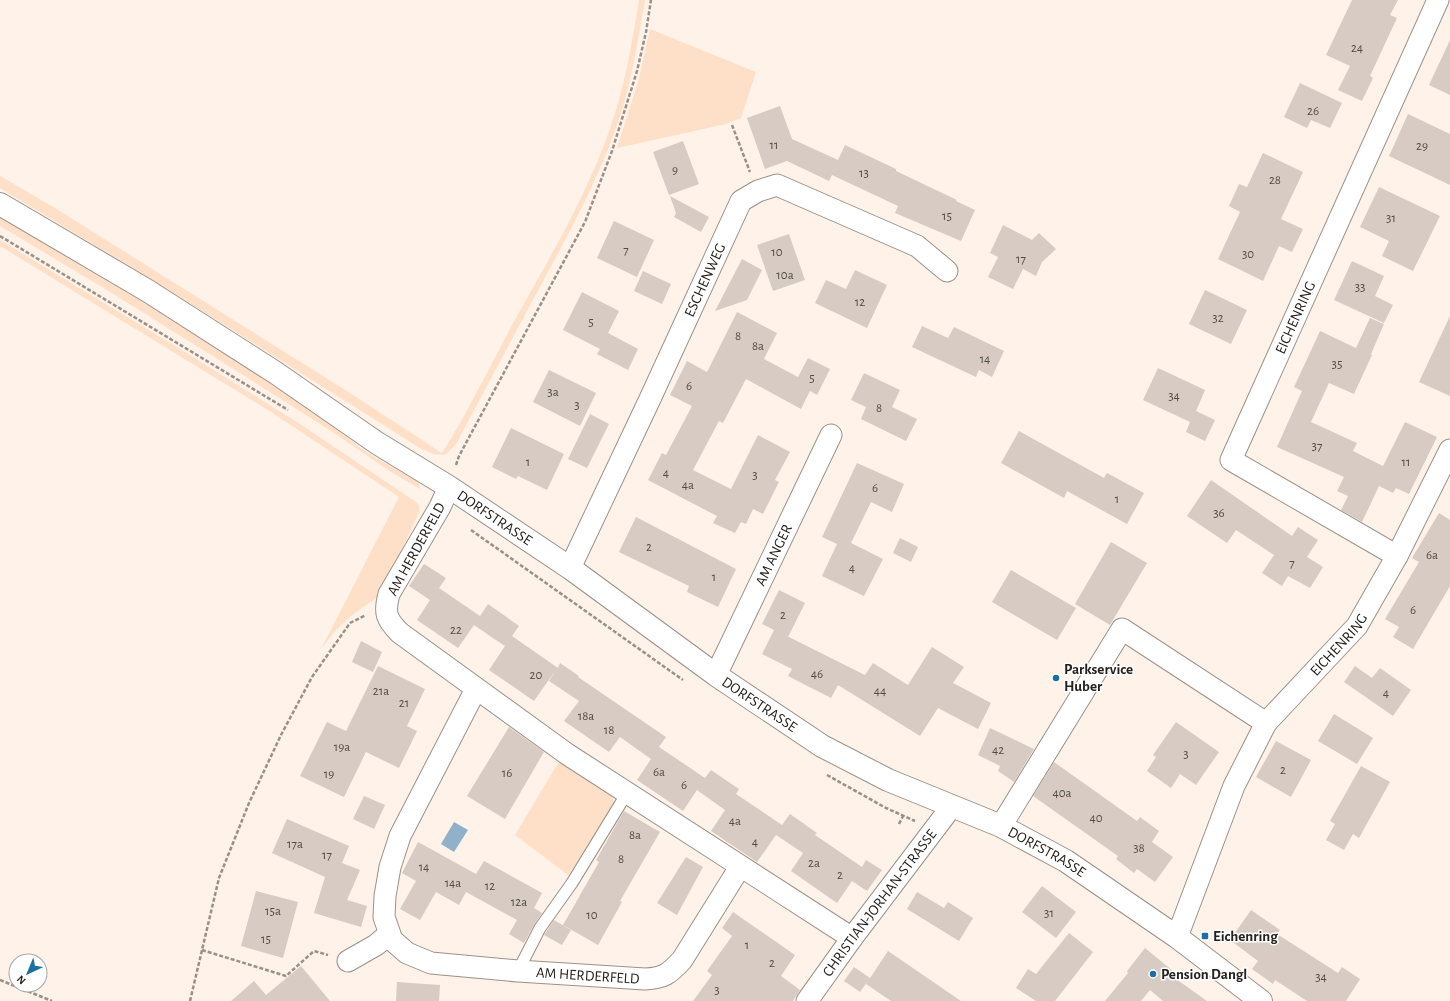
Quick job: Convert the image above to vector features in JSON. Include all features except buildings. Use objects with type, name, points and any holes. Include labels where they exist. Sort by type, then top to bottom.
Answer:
[{"type":"street","name":"EICHENRING","points":[[1397,556],[1231,460],[1438,0]]},
{"type":"street","name":"ESCHENWEG","points":[[570,568],[741,201],[758,191],[776,186],[917,246],[947,271]]},
{"type":"street","name":"DORFSTRASSE","points":[[0,204],[148,291],[276,373],[377,443],[449,487],[570,568],[716,675],[822,746],[888,780],[1001,826],[1066,861],[1177,937],[1261,1001]]},
{"type":"street","name":"AM ANGER","points":[[716,675],[831,435]]},
{"type":"street","name":"EICHENRING","points":[[1177,937],[1234,786],[1266,723],[1356,626],[1397,556],[1450,450]]},
{"type":"street","name":"AM HERDERFELD","points":[[449,487],[440,506],[389,594],[386,604],[386,615],[392,625],[400,633],[567,754],[852,938]]},
{"type":"street","points":[[1001,826],[1122,630],[1266,723]]},
{"type":"street","name":"AM HERDERFELD","points":[[476,689],[400,836],[390,867],[385,896],[384,917],[392,940],[407,953],[431,963],[518,971],[656,979],[671,973],[682,960],[740,867]]},
{"type":"street","name":"CHRISTIAN-JORHAN-STRASSE","points":[[809,1001],[852,938],[952,806]]},
{"type":"street","points":[[348,961],[376,945],[389,934]]},
{"type":"lane","points":[[518,971],[540,928],[572,884],[627,793]]},
{"type":"path","points":[[449,487],[459,456],[585,222],[612,151],[637,71],[646,32],[651,0]]},
{"type":"path","points":[[732,124],[758,191]]},
{"type":"path","points":[[0,236],[292,412]]},
{"type":"path","points":[[470,530],[686,682]]},
{"type":"path","points":[[190,1001],[219,878],[248,803],[281,735],[312,677],[350,623],[366,614],[386,615]]},
{"type":"path","points":[[824,773],[879,804],[935,830]]},
{"type":"path","points":[[899,824],[903,816]]},
{"type":"path","points":[[202,950],[286,976],[314,951],[348,961]]},
{"type":"path","points":[[0,980],[52,1001]]},
{"type":"shaded area","points":[[639,0],[645,0],[632,69],[624,103],[606,155],[571,229],[467,424],[456,444],[445,455],[433,454],[420,448],[169,290],[0,188],[0,176],[55,208],[350,393],[442,453],[470,406],[512,325],[556,247],[596,165],[607,138],[620,96]]},
{"type":"shaded area","points":[[650,29],[756,72],[741,118],[726,124],[617,148],[638,82]]},
{"type":"shaded area","points":[[0,216],[272,381],[307,405],[359,447],[415,480],[419,484],[420,489],[391,472],[331,431],[265,389],[107,290],[0,226]]},
{"type":"shaded area","points":[[0,240],[185,352],[300,424],[416,502],[419,505],[419,512],[382,593],[352,615],[335,631],[321,649],[399,497],[268,410],[0,246]]},
{"type":"shaded area","points":[[561,758],[612,796],[616,805],[614,812],[568,875],[515,835]]},
{"type":"water","points":[[454,822],[468,830],[454,852],[441,844]]},
{"type":"place","name":"Parkservice Huber","points":[[1056,678]]},
{"type":"place","name":"Eichenring","points":[[1205,936]]},
{"type":"place","name":"Pension Dangl","points":[[1153,974]]}]
